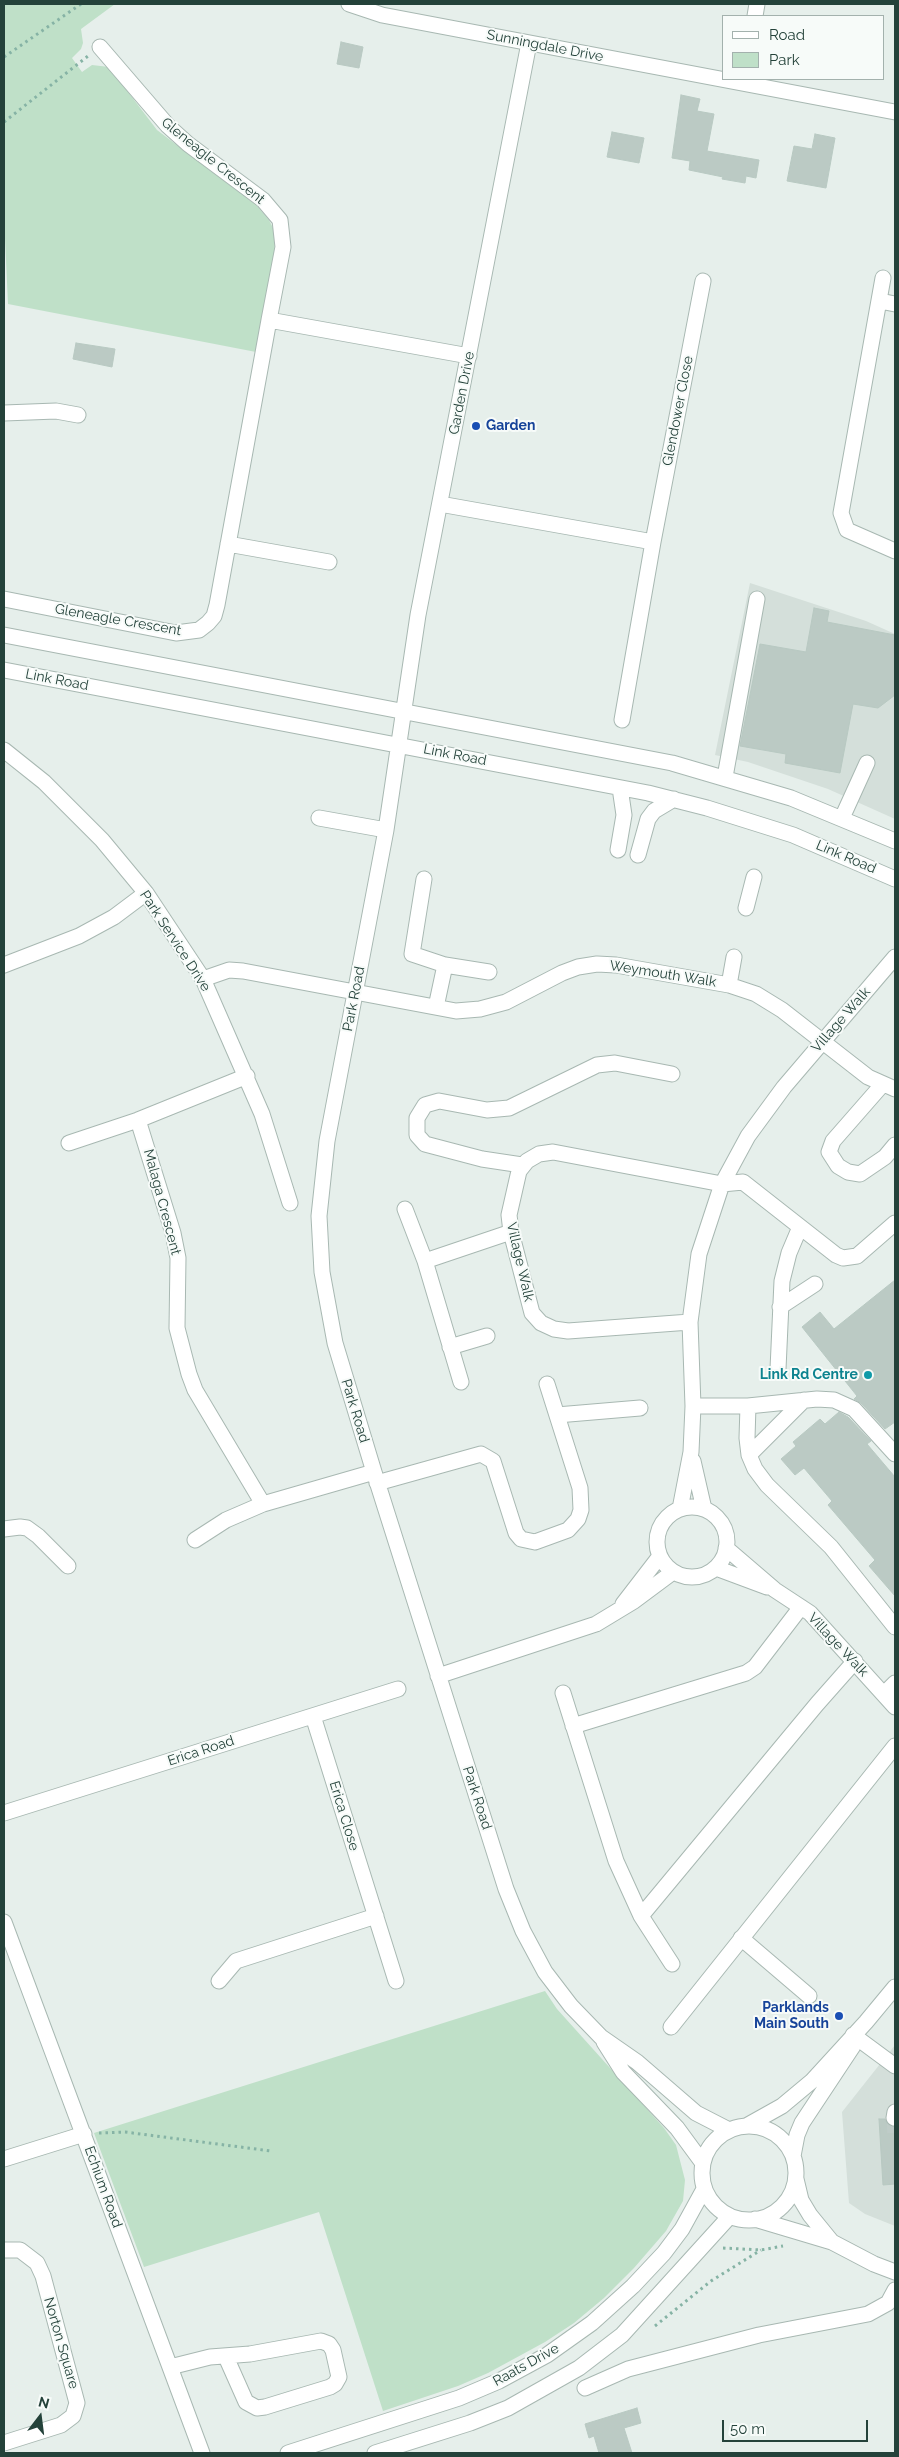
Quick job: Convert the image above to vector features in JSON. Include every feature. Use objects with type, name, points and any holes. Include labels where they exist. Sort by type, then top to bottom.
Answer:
[{"type":"street","name":"Sunningdale Drive","points":[[349,4],[382,15],[722,77]]},
{"type":"street","name":"Garden Drive","points":[[399,744],[418,615],[529,43]]},
{"type":"street","name":"Gleneagle Crescent","points":[[4,599],[176,632],[199,630],[214,616],[268,320],[284,247],[280,220],[263,200],[188,144],[168,126],[100,46]]},
{"type":"street","name":"Sunningdale Drive","points":[[742,81],[895,112]]},
{"type":"street","points":[[883,278],[888,302],[841,514],[847,530],[895,550]]},
{"type":"street","name":"Glendower Close","points":[[622,720],[653,542],[703,281]]},
{"type":"street","points":[[268,320],[469,356]]},
{"type":"street","points":[[4,413],[56,411],[78,415]]},
{"type":"street","points":[[440,504],[653,542]]},
{"type":"street","points":[[228,544],[329,562]]},
{"type":"street","points":[[725,777],[757,598]]},
{"type":"street","points":[[4,634],[641,756],[725,777],[783,795],[895,841]]},
{"type":"street","name":"Link Road","points":[[4,670],[399,744],[674,799],[793,835],[895,879]]},
{"type":"street","name":"Park Road","points":[[399,744],[386,830],[323,1165],[319,1243],[322,1272],[335,1343],[438,1676],[506,1889],[523,1932],[550,1979],[571,2006],[601,2037],[637,2062],[696,2113],[729,2130]]},
{"type":"street","name":"Park Service Drive","points":[[4,750],[44,782],[102,840],[146,893],[203,979],[262,1114],[290,1203]]},
{"type":"street","points":[[842,818],[867,763]]},
{"type":"street","points":[[618,850],[624,815],[620,788]]},
{"type":"street","points":[[638,855],[648,819],[654,811],[674,799]]},
{"type":"street","points":[[320,818],[386,830]]},
{"type":"street","points":[[746,908],[754,877]]},
{"type":"street","points":[[424,880],[412,954],[445,965],[489,972]]},
{"type":"street","points":[[4,965],[79,936],[114,917],[146,893]]},
{"type":"street","points":[[729,985],[734,956]]},
{"type":"street","name":"Village Walk","points":[[680,1509],[691,1452],[693,1406],[690,1322],[699,1254],[722,1184],[748,1136],[784,1087],[895,957]]},
{"type":"street","name":"Weymouth Walk","points":[[203,979],[228,970],[436,1007],[456,1010],[480,1010],[506,1002],[562,973],[597,964],[729,985],[756,994],[782,1010],[857,1069],[889,1087]]},
{"type":"street","points":[[436,1007],[445,965]]},
{"type":"street","points":[[672,1074],[615,1063],[597,1065],[527,1102],[509,1108],[487,1110],[439,1101],[426,1105],[417,1118],[417,1135],[425,1144],[482,1160],[522,1165],[539,1154],[553,1152],[722,1184],[742,1182],[836,1255],[843,1258],[857,1256],[895,1223]]},
{"type":"street","points":[[69,1143],[138,1120],[247,1076]]},
{"type":"street","points":[[889,1087],[833,1142],[828,1152],[838,1166],[848,1172],[860,1174],[885,1157],[895,1145]]},
{"type":"street","name":"Malaga Crescent","points":[[138,1120],[173,1232],[178,1258],[177,1328],[189,1374],[195,1390],[263,1504]]},
{"type":"street","name":"Village Walk","points":[[522,1165],[515,1184],[510,1207],[511,1232],[532,1313],[548,1326],[568,1331],[690,1322]]},
{"type":"street","points":[[404,1209],[425,1260],[461,1382]]},
{"type":"street","points":[[778,1369],[782,1281],[789,1253],[800,1227]]},
{"type":"street","points":[[425,1260],[511,1232]]},
{"type":"street","points":[[780,1307],[815,1284]]},
{"type":"street","points":[[450,1347],[487,1336]]},
{"type":"street","points":[[195,1540],[243,1512],[263,1504],[479,1455],[486,1456],[493,1461],[518,1537],[530,1543],[552,1536],[574,1526],[578,1519],[582,1502],[580,1488],[547,1384]]},
{"type":"street","points":[[693,1406],[748,1406],[817,1399],[844,1402],[867,1422],[895,1454]]},
{"type":"street","points":[[749,1455],[804,1400]]},
{"type":"street","points":[[748,1406],[749,1455],[755,1469],[767,1485],[831,1547],[895,1627]]},
{"type":"street","points":[[557,1415],[640,1408]]},
{"type":"street","name":"Village Walk","points":[[691,1452],[704,1509]]},
{"type":"street","points":[[692,1507],[704,1509],[714,1515],[722,1524],[726,1536],[726,1548],[716,1568],[706,1574],[695,1577],[673,1572],[665,1565],[660,1556],[657,1547],[659,1528],[664,1520],[680,1509],[692,1507]]},
{"type":"street","points":[[4,1529],[20,1526],[32,1531],[68,1566]]},
{"type":"street","name":"Village Walk","points":[[726,1548],[775,1590],[802,1607],[855,1661],[895,1707]]},
{"type":"street","points":[[621,1607],[660,1556]]},
{"type":"street","name":"Village Walk","points":[[716,1568],[775,1590]]},
{"type":"street","points":[[438,1676],[596,1624],[621,1607],[634,1601],[673,1572]]},
{"type":"street","points":[[573,1726],[746,1673],[755,1667],[802,1607]]},
{"type":"street","points":[[641,1916],[855,1661]]},
{"type":"street","points":[[884,1694],[895,1683]]},
{"type":"street","name":"Erica Road","points":[[4,1814],[398,1689]]},
{"type":"street","points":[[563,1693],[616,1861],[641,1916],[672,1964]]},
{"type":"street","name":"Erica Close","points":[[313,1716],[396,1982]]},
{"type":"street","points":[[671,2027],[895,1746]]},
{"type":"street","points":[[219,1981],[236,1961],[376,1916]]},
{"type":"street","name":"Echium Road","points":[[4,1922],[202,2453]]},
{"type":"street","points":[[741,1938],[809,1996]]},
{"type":"street","points":[[832,2242],[810,2215],[801,2200],[793,2156],[797,2135],[802,2122],[855,2037],[895,1986]]},
{"type":"street","name":"Park Road","points":[[601,2037],[623,2072],[677,2128],[702,2162]]},
{"type":"street","points":[[855,2037],[895,2066]]},
{"type":"street","points":[[855,2037],[798,2094],[774,2112],[748,2125],[729,2130],[720,2135],[709,2146],[702,2162],[704,2189],[712,2202],[730,2216],[754,2219],[832,2242],[867,2261],[895,2272]]},
{"type":"street","points":[[748,2125],[768,2130],[780,2137],[793,2156]]},
{"type":"street","points":[[4,2159],[84,2134]]},
{"type":"street","points":[[754,2219],[775,2212],[783,2205],[793,2188],[796,2178]]},
{"type":"street","name":"Raats Drive","points":[[288,2453],[459,2398],[499,2381],[547,2355],[592,2323],[633,2286],[664,2253],[682,2229],[704,2189]]},
{"type":"street","name":"Raats Drive","points":[[375,2453],[470,2423],[508,2408],[580,2368],[622,2336],[730,2216]]},
{"type":"street","name":"Norton Square","points":[[4,2250],[20,2250],[37,2263],[43,2276],[76,2403],[73,2416],[61,2425],[4,2443]]},
{"type":"street","points":[[586,2388],[628,2369],[759,2335],[868,2314],[888,2303],[895,2290]]},
{"type":"street","points":[[170,2367],[210,2357],[226,2357],[321,2341],[329,2344],[333,2350],[339,2377],[335,2384],[330,2386],[266,2408],[257,2408],[246,2402],[226,2357]]},
{"type":"path","points":[[4,57],[81,4]]},
{"type":"path","points":[[4,122],[100,46]]},
{"type":"path","points":[[84,2134],[126,2132],[271,2151]]},
{"type":"path","points":[[718,2248],[761,2250],[789,2245]]},
{"type":"path","points":[[654,2327],[711,2281],[761,2250]]},
{"type":"shaded area","points":[[750,583],[866,621],[895,634],[895,819],[828,789],[748,762],[715,755]]},
{"type":"shaded area","points":[[895,2045],[895,2226],[865,2214],[849,2203],[842,2112]]},
{"type":"green space","points":[[4,4],[115,4],[81,29],[83,43],[81,49],[72,58],[82,72],[92,65],[109,67],[157,130],[256,205],[269,220],[274,230],[275,252],[256,352],[8,304],[4,217]]},
{"type":"green space","points":[[545,1991],[557,2009],[664,2128],[676,2145],[685,2180],[683,2201],[666,2231],[634,2268],[604,2298],[574,2323],[545,2342],[488,2373],[458,2386],[383,2411],[319,2212],[144,2267],[94,2133]]},
{"type":"building","points":[[341,42],[363,47],[359,68],[337,64]]},
{"type":"building","points":[[681,95],[700,99],[697,111],[714,114],[707,151],[759,160],[756,178],[746,176],[745,183],[722,179],[723,177],[689,170],[690,161],[672,158]]},
{"type":"building","points":[[612,132],[644,138],[639,163],[607,157]]},
{"type":"building","points":[[815,134],[835,138],[826,188],[787,181],[794,146],[812,149]]},
{"type":"building","points":[[76,343],[115,349],[112,367],[73,359]]},
{"type":"building","points":[[814,608],[829,611],[827,622],[895,635],[895,695],[878,708],[853,704],[840,773],[785,763],[786,754],[740,746],[760,644],[806,652]]},
{"type":"building","name":"Link Rd Centre","points":[[895,1280],[895,1422],[885,1429],[861,1403],[854,1399],[857,1396],[802,1327],[820,1312],[834,1329]]},
{"type":"building","points":[[839,1412],[848,1417],[871,1441],[867,1444],[895,1477],[895,1596],[869,1566],[875,1560],[828,1505],[832,1501],[804,1468],[795,1475],[781,1459],[796,1446],[793,1442],[820,1419],[825,1424]]},
{"type":"building","points":[[879,2119],[885,2119],[888,2126],[895,2127],[895,2184],[883,2185]]},
{"type":"building","points":[[637,2408],[641,2423],[624,2428],[632,2453],[599,2453],[594,2436],[589,2438],[585,2424]]},
{"type":"tunnel","points":[[894,2118],[895,2139]]},
{"type":"place","name":"Garden","points":[[476,426]]},
{"type":"place","name":"Link Rd Centre","points":[[868,1375]]},
{"type":"place","name":"Parklands Main South","points":[[839,2016]]}]
